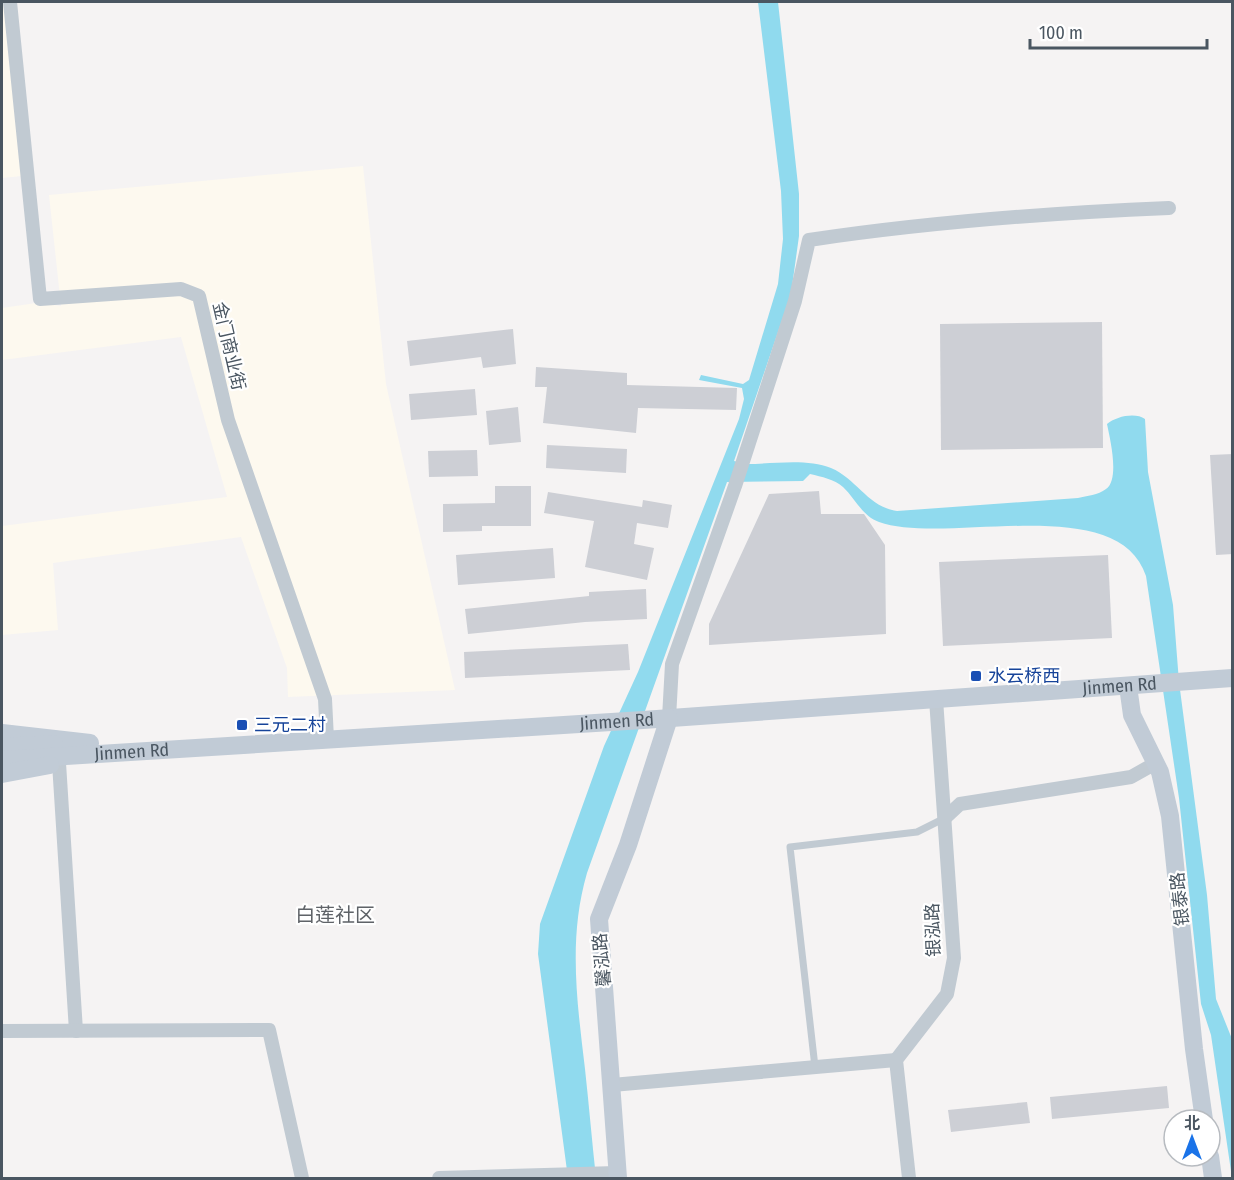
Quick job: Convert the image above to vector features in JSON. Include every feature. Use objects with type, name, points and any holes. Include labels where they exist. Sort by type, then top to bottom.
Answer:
[{"type":"main road","name":"Jinmen Rd","points":[[2,760],[91,748],[646,714],[1184,675],[1233,667]]},
{"type":"main road","name":"Jinmen Rd","points":[[1184,675],[1233,678]]},
{"type":"main road","name":"Jinmen Rd","points":[[669,712],[936,699],[1128,686],[1154,677]]},
{"type":"main road","name":"银泰路","points":[[1128,686],[1132,715],[1156,763],[1166,795],[1173,837],[1194,1049],[1202,1108]]},
{"type":"main road","name":"馨泓路","points":[[613,1175],[612,1086],[599,919],[628,845],[669,712]]},
{"type":"main road","points":[[2,733],[91,748]]},
{"type":"main road","name":"Jinmen Rd","points":[[2,747],[91,748]]},
{"type":"main road","points":[[2,774],[59,763],[91,748]]},
{"type":"street","name":"金门商业街","points":[[10,2],[40,300],[181,289],[199,296],[228,420],[326,699],[327,733]]},
{"type":"street","points":[[669,712],[672,664],[747,452],[795,302],[809,240],[904,226],[1030,214],[1169,208]]},
{"type":"street","name":"银泓路","points":[[896,1060],[946,994],[954,958],[936,699]]},
{"type":"street","points":[[59,763],[76,1030]]},
{"type":"street","points":[[945,818],[960,804],[1131,777],[1156,763]]},
{"type":"street","points":[[2,1031],[269,1030],[302,1179]]},
{"type":"street","points":[[612,1086],[896,1060],[909,1179]]},
{"type":"street","points":[[439,1179],[565,1174],[613,1175]]},
{"type":"lane","points":[[815,1067],[789,847],[917,832],[945,818]]},
{"type":"shaded area","points":[[2,2],[5,2],[22,176],[2,178]]},
{"type":"shaded area","points":[[363,166],[386,384],[455,690],[288,697],[287,668],[241,537],[53,563],[58,630],[2,635],[2,526],[227,497],[181,337],[2,360],[2,308],[36,303],[61,306],[49,195]]},
{"type":"water","points":[[758,2],[778,2],[799,194],[799,236],[791,294],[734,461],[747,464],[800,462],[822,465],[840,473],[878,504],[897,511],[1078,498],[1100,493],[1110,484],[1113,458],[1107,424],[1126,416],[1145,419],[1148,472],[1173,605],[1179,682],[1207,895],[1216,999],[1232,1039],[1232,1178],[1211,1035],[1201,1004],[1179,798],[1146,576],[1129,550],[1102,535],[1067,527],[909,528],[879,522],[863,511],[839,484],[810,474],[803,481],[727,482],[587,873],[578,922],[576,970],[596,1178],[568,1178],[538,954],[540,924],[604,746],[638,672],[739,419],[744,399],[742,388],[699,380],[701,375],[743,384],[749,380],[778,284],[783,239],[781,191]]},
{"type":"building","points":[[1102,322],[1103,448],[941,450],[940,324]]},
{"type":"building","points":[[513,329],[516,364],[483,368],[481,357],[410,366],[407,341]]},
{"type":"building","points":[[536,367],[627,373],[627,385],[737,388],[736,410],[638,408],[636,433],[543,423],[547,387],[535,387]]},
{"type":"building","points":[[475,389],[477,415],[411,420],[409,394]]},
{"type":"building","points":[[518,407],[521,442],[489,445],[486,411]]},
{"type":"building","points":[[547,445],[627,449],[626,473],[546,468]]},
{"type":"building","points":[[477,450],[478,476],[429,477],[428,451]]},
{"type":"building","points":[[1233,454],[1233,554],[1216,555],[1210,455]]},
{"type":"building","points":[[495,486],[531,486],[531,526],[482,526],[482,531],[443,532],[443,504],[495,503]]},
{"type":"building","points":[[819,491],[821,514],[864,514],[885,545],[886,634],[709,645],[709,624],[769,494]]},
{"type":"building","points":[[548,492],[642,507],[643,500],[672,505],[668,528],[637,523],[634,544],[654,548],[647,580],[585,567],[594,521],[544,513]]},
{"type":"building","points":[[553,548],[555,578],[458,585],[456,555]]},
{"type":"building","points":[[1108,555],[1112,638],[943,646],[939,562]]},
{"type":"building","points":[[646,589],[647,619],[585,622],[468,634],[465,609],[589,596],[589,592]]},
{"type":"building","points":[[628,644],[630,670],[465,678],[464,652]]},
{"type":"building","points":[[1167,1086],[1169,1108],[1052,1119],[1050,1097]]},
{"type":"building","points":[[1027,1102],[1030,1123],[951,1132],[948,1110]]},
{"type":"place","name":"水云桥西","points":[[976,676]]},
{"type":"place","name":"三元二村","points":[[242,725]]},
{"type":"district","name":"白莲社区","points":[[335,915]]}]
